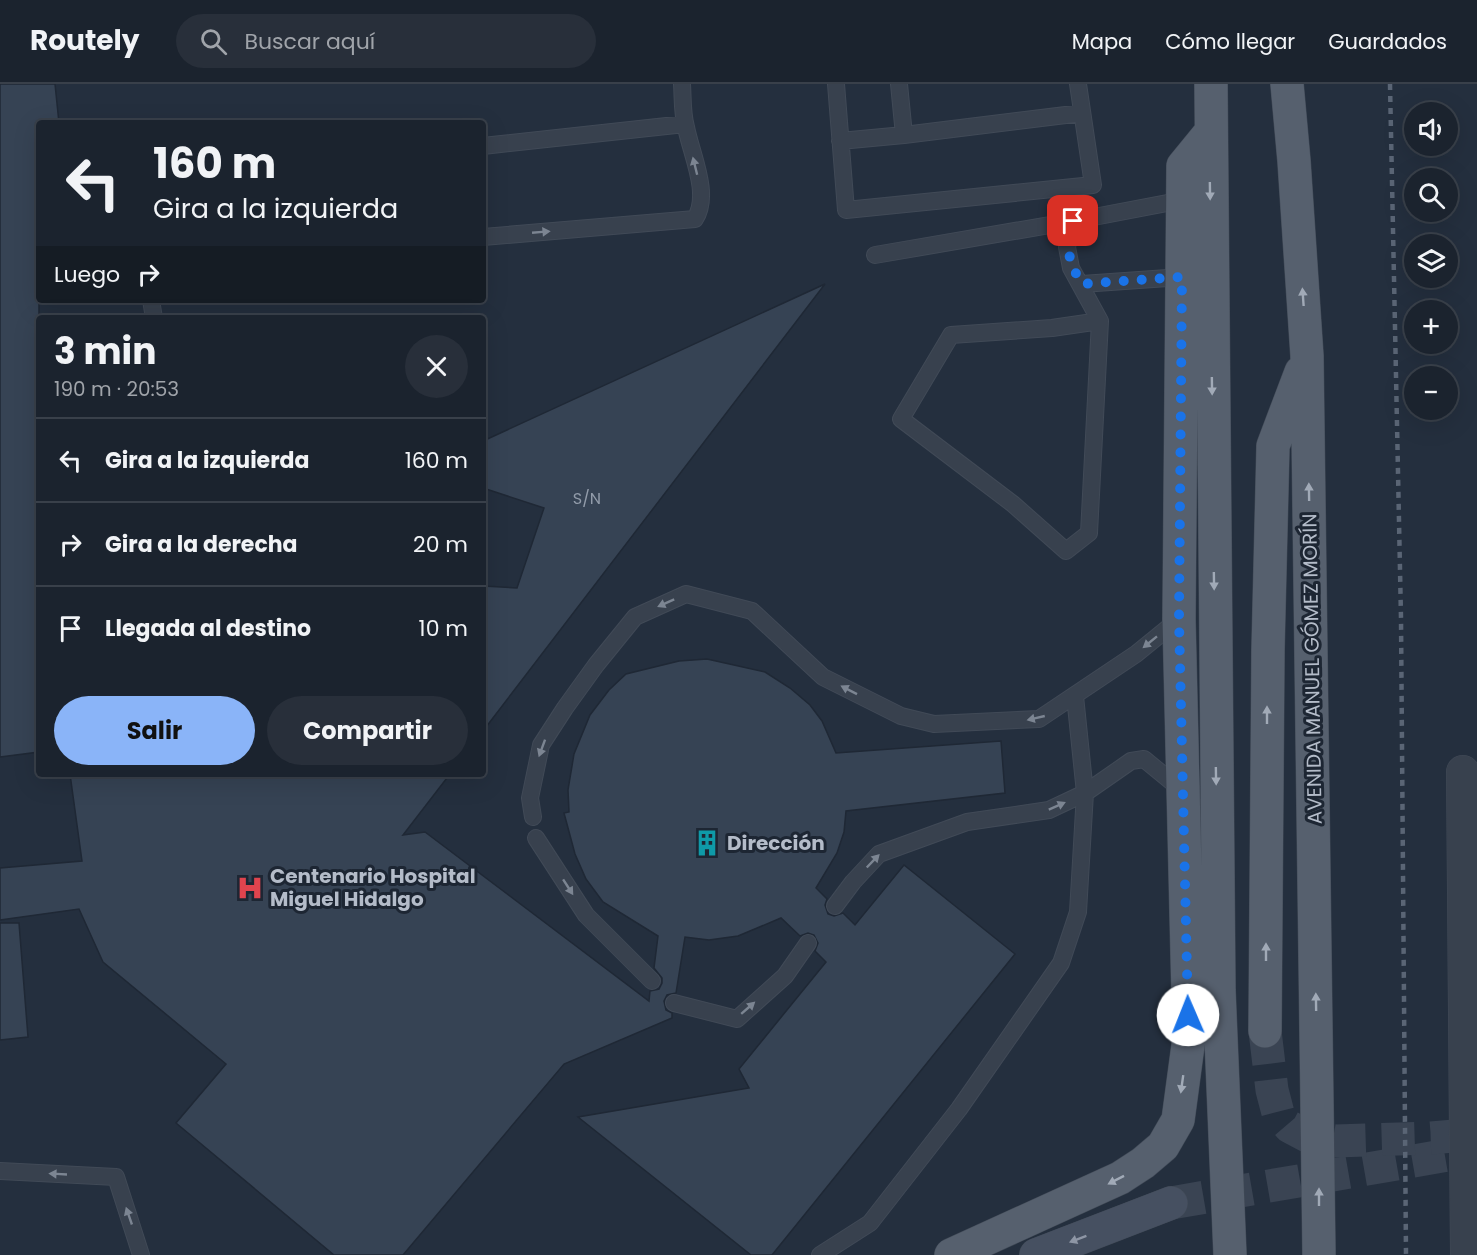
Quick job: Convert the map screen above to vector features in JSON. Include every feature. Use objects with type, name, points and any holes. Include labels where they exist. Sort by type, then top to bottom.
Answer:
[{"type":"main road","points":[[1211,84],[1218,942],[1230,1255]]},
{"type":"main road","name":"AVENIDA MANUEL GÓMEZ MORÍN","points":[[1287,84],[1307,356],[1319,1255]]},
{"type":"main road","points":[[951,1255],[1120,1178],[1163,1146],[1178,1120],[1188,1038],[1179,619],[1183,166],[1210,133]]},
{"type":"main road","points":[[1265,1031],[1268,650],[1274,446],[1307,356]]},
{"type":"main road","points":[[1180,485],[1214,511]]},
{"type":"main road","points":[[1185,898],[1218,942]]},
{"type":"main road","points":[[1188,1038],[1219,990]]},
{"type":"main road","points":[[1036,1255],[1171,1203]]},
{"type":"street","points":[[1463,772],[1472,1169],[1467,1255]]},
{"type":"lane","points":[[486,237],[695,219],[701,209],[703,195],[685,124],[682,84]]},
{"type":"lane","points":[[836,84],[846,210],[1093,184],[1078,84]]},
{"type":"lane","points":[[899,84],[904,135]]},
{"type":"lane","points":[[840,141],[1082,113]]},
{"type":"lane","points":[[486,146],[685,124]]},
{"type":"lane","points":[[875,255],[1183,200]]},
{"type":"lane","points":[[1073,221],[1067,247],[1071,267],[1100,321],[1089,533],[1066,551],[1013,504],[901,419],[951,335],[1052,328],[1100,321]]},
{"type":"lane","points":[[1082,284],[1182,277]]},
{"type":"lane","points":[[533,817],[530,798],[541,745],[565,708],[635,617],[686,594],[752,611],[823,677],[901,716],[934,724],[1040,719],[1136,654],[1179,619]]},
{"type":"lane","points":[[819,1255],[870,1223],[959,1109],[1061,963],[1078,912],[1084,793],[1075,696]]},
{"type":"lane","points":[[835,906],[879,854],[967,822],[1049,810],[1084,793],[1131,761],[1144,759],[1184,792]]},
{"type":"lane","points":[[536,837],[586,915],[652,981]]},
{"type":"lane","points":[[674,1003],[737,1018],[785,976],[808,943]]},
{"type":"lane","points":[[0,1171],[116,1177],[141,1255]]},
{"type":"building","points":[[0,84],[55,84],[59,120],[36,120],[36,303],[39,303],[39,315],[36,315],[36,752],[0,757]]},
{"type":"building","points":[[825,284],[486,727],[486,586],[517,588],[544,508],[486,489],[486,440]]},
{"type":"building","points":[[707,659],[765,672],[790,688],[810,705],[822,721],[836,753],[1001,741],[1005,793],[846,811],[844,832],[837,853],[816,888],[827,899],[825,905],[828,914],[834,916],[843,913],[855,925],[904,865],[1015,954],[772,1255],[751,1255],[578,1117],[749,1088],[739,1069],[826,962],[815,951],[818,943],[814,935],[808,933],[800,936],[781,918],[738,936],[709,940],[685,937],[676,993],[667,995],[664,1001],[666,1010],[672,1013],[672,1018],[564,1064],[403,1255],[334,1255],[176,1123],[226,1064],[103,962],[79,909],[0,920],[0,868],[82,861],[70,777],[448,777],[403,835],[425,832],[649,1001],[650,991],[659,989],[662,983],[662,978],[654,968],[658,936],[603,902],[586,879],[575,854],[564,813],[569,812],[568,790],[574,754],[590,715],[609,690],[626,674],[679,661]]},
{"type":"building","points":[[0,923],[19,923],[28,1037],[0,1040]]},
{"type":"tunnel","points":[[1265,1031],[1272,1090],[1278,1113],[1290,1127],[1307,1136],[1336,1141],[1477,1134]]},
{"type":"tunnel","points":[[1171,1203],[1477,1150]]},
{"type":"railway","points":[[1390,84],[1401,618],[1406,1255]]},
{"type":"place","name":"Dirección","points":[[707,843]]},
{"type":"place","name":"Centenario Hospital Miguel Hidalgo","points":[[250,888]]},
{"type":"route","points":[[1073,221],[1067,247],[1071,267],[1082,284],[1182,277],[1179,619],[1188,1015]]}]
